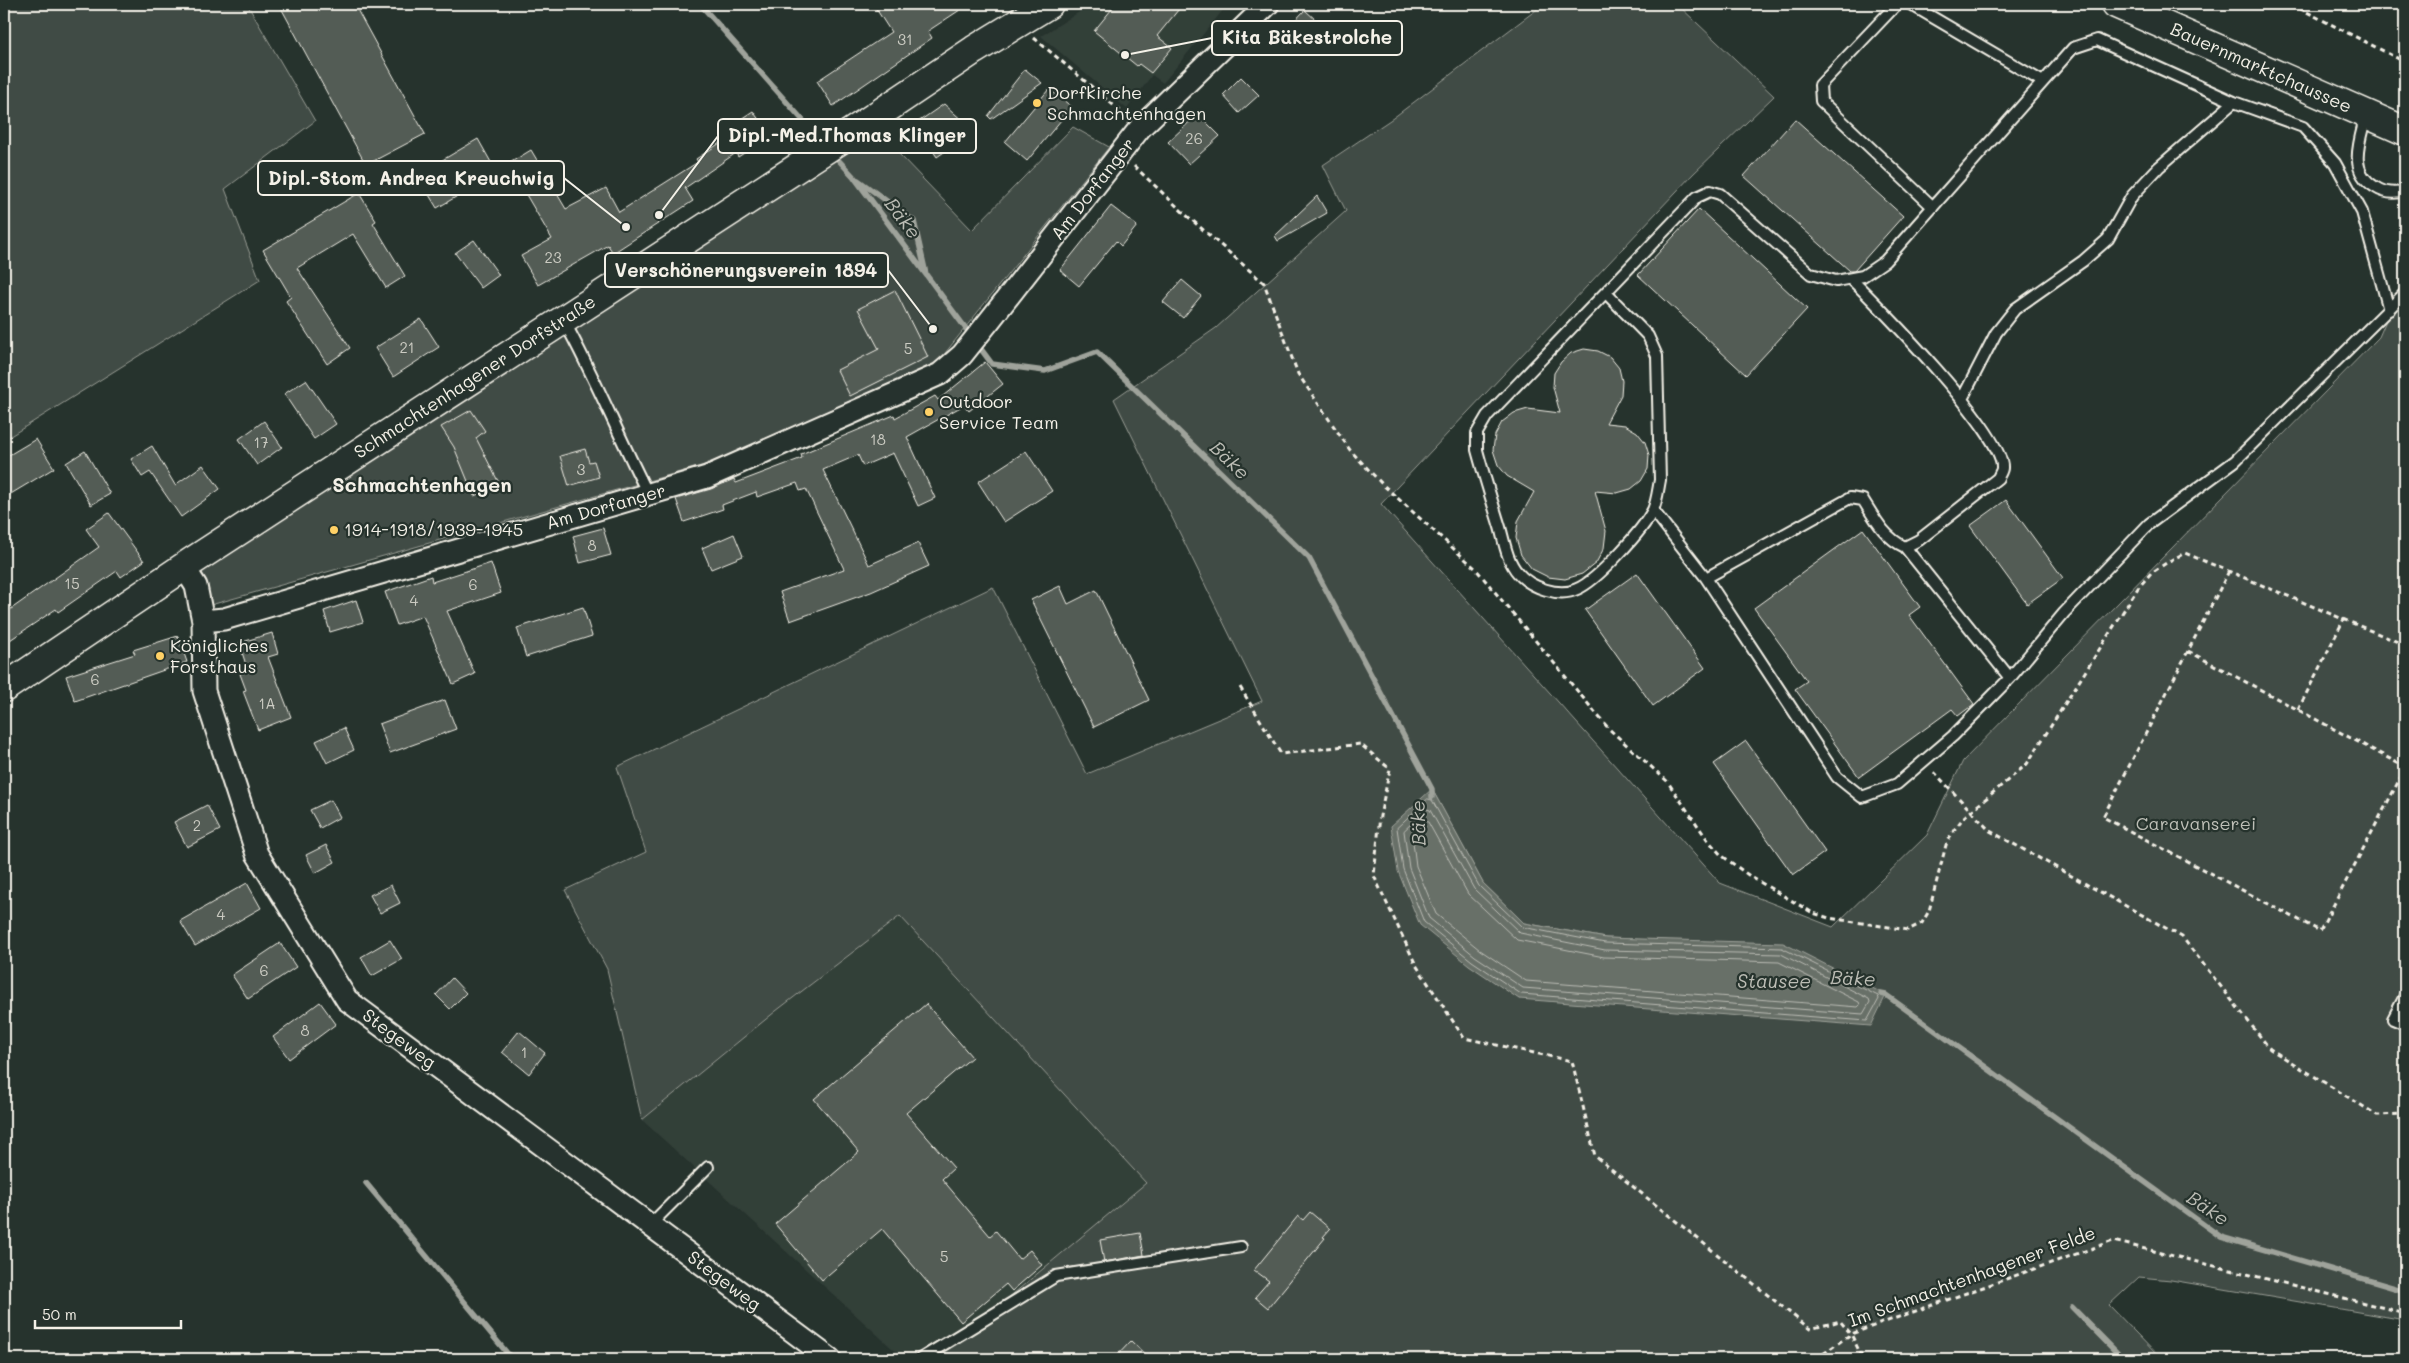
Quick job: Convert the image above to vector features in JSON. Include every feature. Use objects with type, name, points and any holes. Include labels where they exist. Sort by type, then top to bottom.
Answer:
[{"type":"main road","name":"Schmachtenhagener Dorfstraße","points":[[4,688],[184,567],[844,138],[974,50],[1048,4]]},
{"type":"main road","name":"Bauernmarktchaussee","points":[[2116,4],[2405,131]]},
{"type":"street","name":"Am Dorfanger","points":[[202,621],[224,619],[707,477],[940,374],[962,355],[1140,128],[1268,4]]},
{"type":"street","name":"Stegeweg","points":[[184,567],[196,586],[202,621],[204,691],[257,854],[347,1000],[830,1359]]},
{"type":"lane","points":[[1897,4],[1820,85],[1821,102],[1933,207]]},
{"type":"lane","points":[[1910,4],[2043,82]]},
{"type":"lane","points":[[1606,293],[1648,336],[1657,356],[1660,480],[1653,510],[1638,532],[1587,582],[1576,590],[1547,590],[1531,584],[1517,572],[1509,556],[1477,450],[1477,433],[1487,416],[1697,197],[1710,191],[1720,194],[1811,274],[1836,281],[1863,276],[1885,261],[2073,48],[2097,40],[2234,102],[2303,127],[2335,163],[2362,212],[2389,310]]},
{"type":"lane","points":[[1962,399],[1996,333],[2015,309],[2083,261],[2108,239],[2132,196],[2159,167],[2234,102]]},
{"type":"lane","points":[[2366,114],[2358,152],[2358,169],[2365,181],[2378,189],[2396,194],[2405,191]]},
{"type":"lane","points":[[1851,278],[1906,334],[1962,399],[1997,450],[2002,467],[1998,478],[1984,490],[1919,540],[1905,547]]},
{"type":"lane","points":[[1653,510],[1706,578],[1837,777],[1862,797],[1897,784],[1953,736],[2010,678],[2064,613],[2149,524],[2235,461],[2405,293]]},
{"type":"lane","points":[[563,320],[588,364],[619,436],[648,494]]},
{"type":"lane","points":[[1706,578],[1850,498],[1863,500],[1883,531],[1894,542],[1905,547],[2010,678]]},
{"type":"lane","points":[[2405,996],[2393,1019],[2405,1024]]},
{"type":"lane","points":[[650,1225],[708,1167]]},
{"type":"lane","points":[[920,1359],[1056,1276],[1241,1247]]},
{"type":"path","points":[[2291,4],[2405,62]]},
{"type":"path","points":[[1017,24],[1140,128]]},
{"type":"path","points":[[1120,154],[1264,283],[1298,374],[1350,450],[1382,484],[1475,568],[1609,728],[1667,781],[1707,839],[1721,854],[1751,877],[1813,913],[1829,918],[1908,930],[1922,923],[1929,911],[1946,845],[1954,830],[1971,811],[2026,764],[2068,701],[2127,604],[2151,573],[2170,560],[2185,553],[2405,645]]},
{"type":"path","points":[[2188,651],[2405,768],[2320,931],[2103,817],[2228,571]]},
{"type":"path","points":[[2298,710],[2344,619]]},
{"type":"path","points":[[1240,687],[1281,754],[1360,744],[1390,769],[1380,816],[1374,876],[1416,965],[1464,1038],[1572,1061],[1595,1156],[1810,1329],[1840,1321],[1851,1334],[1863,1359]]},
{"type":"path","points":[[1924,762],[1990,831],[2182,937],[2270,1050],[2377,1115],[2405,1114]]},
{"type":"path","name":"Im Schmachtenhagener Felde","points":[[1816,1359],[1851,1334],[2113,1241],[2405,1312]]},
{"type":"shaded area","points":[[1092,4],[1228,4],[1163,83],[1152,75],[1127,109],[1041,36]]},
{"type":"shaded area","points":[[900,916],[1147,1183],[935,1359],[904,1359],[642,1120],[776,1011]]},
{"type":"green space","points":[[4,4],[247,4],[315,121],[225,189],[260,280],[4,440]]},
{"type":"green space","name":"Caravanserei","points":[[1544,4],[1677,4],[1774,96],[1693,174],[1381,504],[1720,883],[1833,927],[1927,835],[1963,761],[2379,337],[2405,276],[2405,1320],[2171,1280],[2139,1277],[2109,1305],[2161,1359],[935,1359],[1146,1183],[900,916],[776,1011],[642,1120],[607,969],[565,890],[646,852],[617,767],[993,587],[1087,774],[1262,701],[1114,399],[1216,328],[1346,211],[1323,165],[1393,118]],"holes":[[[1432,789],[1483,883],[1524,923],[1606,938],[1701,942],[1519,999]]]},
{"type":"green space","points":[[1073,127],[1109,147],[938,362],[708,464],[207,606],[196,572],[876,130],[972,230]]},
{"type":"water","name":"Stausee","points":[[1432,789],[1483,883],[1524,923],[1606,938],[1783,943],[1886,995],[1871,1026],[1519,999],[1469,965],[1420,925],[1398,871],[1391,826]]},
{"type":"building","points":[[279,4],[354,4],[425,134],[366,165]]},
{"type":"building","points":[[873,4],[969,4],[928,31],[932,38],[833,106],[817,81],[891,32]]},
{"type":"building","points":[[1116,4],[1183,4],[1157,36],[1172,48],[1151,73],[1139,64],[1137,66],[1094,31]]},
{"type":"building","points":[[1305,10],[1328,31],[1307,53],[1285,31]]},
{"type":"building","points":[[1025,69],[1042,83],[991,119],[988,116]]},
{"type":"building","points":[[1241,77],[1259,95],[1239,113],[1223,95]]},
{"type":"building","points":[[1049,89],[1072,107],[1027,161],[1005,142]]},
{"type":"building","points":[[944,104],[974,131],[937,157],[915,124]]},
{"type":"building","points":[[753,111],[770,136],[738,157],[736,153],[685,188],[693,201],[613,253],[608,245],[538,285],[521,256],[552,239],[508,164],[531,150],[566,209],[606,188],[619,212],[698,162],[696,159],[726,139],[721,132]]},
{"type":"building","points":[[1198,114],[1220,136],[1189,164],[1168,142]]},
{"type":"building","points":[[1795,119],[1903,216],[1854,271],[1850,271],[1744,176]]},
{"type":"building","points":[[478,139],[497,173],[437,208],[417,175]]},
{"type":"building","points":[[359,193],[376,221],[373,223],[405,276],[386,288],[353,234],[297,268],[350,348],[327,364],[286,301],[291,297],[263,250]]},
{"type":"building","points":[[1317,196],[1327,213],[1278,241],[1275,236]]},
{"type":"building","points":[[1111,206],[1137,226],[1121,246],[1116,241],[1079,286],[1060,270]]},
{"type":"building","points":[[1699,209],[1807,309],[1746,375],[1638,275]]},
{"type":"building","points":[[474,240],[499,275],[481,288],[455,253]]},
{"type":"building","points":[[1182,280],[1201,296],[1183,318],[1163,302]]},
{"type":"building","points":[[895,290],[928,357],[850,396],[837,370],[879,349],[858,309]]},
{"type":"building","points":[[421,319],[439,347],[393,377],[375,348]]},
{"type":"building","points":[[1584,349],[1598,351],[1610,357],[1619,368],[1622,381],[1621,395],[1606,423],[1625,425],[1637,432],[1645,442],[1649,455],[1648,469],[1641,481],[1631,489],[1617,493],[1595,491],[1606,531],[1604,548],[1596,563],[1582,574],[1565,579],[1548,577],[1532,569],[1521,555],[1516,538],[1518,521],[1534,492],[1507,476],[1498,465],[1493,450],[1495,435],[1502,422],[1514,413],[1528,409],[1560,413],[1553,387],[1554,373],[1561,362],[1571,353]]},
{"type":"building","points":[[985,362],[1003,384],[969,411],[964,405],[907,437],[935,498],[918,506],[893,453],[863,466],[858,455],[823,470],[869,565],[918,543],[929,566],[871,592],[790,621],[780,592],[844,569],[806,489],[800,491],[797,483],[757,497],[756,492],[722,505],[723,509],[684,522],[676,499],[711,489],[734,479],[736,483],[802,458],[801,454],[894,415],[895,418],[935,396],[938,400]]},
{"type":"building","points":[[306,380],[336,424],[314,439],[284,394]]},
{"type":"building","points":[[471,410],[485,431],[476,438],[500,485],[474,496],[454,447],[441,427]]},
{"type":"building","points":[[264,421],[282,447],[257,465],[239,439]]},
{"type":"building","points":[[36,439],[54,468],[4,498],[4,458]]},
{"type":"building","points":[[152,446],[175,485],[203,465],[220,489],[181,517],[150,472],[142,477],[131,459]]},
{"type":"building","points":[[585,449],[589,462],[594,461],[599,477],[569,486],[560,456]]},
{"type":"building","points":[[85,451],[110,494],[91,505],[66,463]]},
{"type":"building","points":[[1026,451],[1052,491],[1004,522],[978,482]]},
{"type":"building","points":[[2006,500],[2063,578],[2027,604],[1970,526]]},
{"type":"building","points":[[109,513],[144,561],[121,577],[117,571],[58,612],[56,609],[4,644],[4,614],[99,547],[86,529]]},
{"type":"building","points":[[603,528],[611,555],[580,563],[573,536]]},
{"type":"building","points":[[1863,529],[1920,607],[1909,615],[1974,704],[1958,716],[1952,709],[1859,777],[1795,689],[1807,681],[1754,608]]},
{"type":"building","points":[[734,534],[743,556],[711,569],[702,548]]},
{"type":"building","points":[[491,563],[501,593],[447,611],[475,674],[453,684],[423,616],[397,625],[385,592],[431,576],[432,582]]},
{"type":"building","points":[[1637,573],[1705,668],[1653,706],[1585,610]]},
{"type":"building","points":[[1060,586],[1068,604],[1096,590],[1149,700],[1094,727],[1031,600]]},
{"type":"building","points":[[356,600],[363,622],[330,632],[324,611]]},
{"type":"building","points":[[583,607],[592,636],[526,657],[517,628]]},
{"type":"building","points":[[272,633],[278,654],[268,657],[291,717],[258,730],[243,691],[246,690],[240,674],[248,671],[239,643]]},
{"type":"building","points":[[178,636],[187,662],[75,701],[66,676],[135,654],[133,650]]},
{"type":"building","points":[[445,700],[456,729],[390,753],[379,724]]},
{"type":"building","points":[[344,728],[354,750],[327,763],[316,741]]},
{"type":"building","points":[[1746,741],[1825,852],[1793,875],[1714,764]]},
{"type":"building","points":[[331,800],[340,817],[320,828],[310,810]]},
{"type":"building","points":[[207,805],[220,830],[187,847],[174,822]]},
{"type":"building","points":[[326,845],[335,862],[315,873],[306,855]]},
{"type":"building","points":[[247,883],[261,908],[195,946],[180,921]]},
{"type":"building","points":[[391,885],[400,903],[380,913],[370,895]]},
{"type":"building","points":[[390,940],[402,959],[372,976],[361,957]]},
{"type":"building","points":[[280,943],[296,967],[248,999],[232,975]]},
{"type":"building","points":[[452,978],[466,993],[450,1009],[436,995]]},
{"type":"building","points":[[320,1002],[336,1024],[289,1059],[273,1037]]},
{"type":"building","points":[[926,1004],[972,1057],[906,1113],[954,1168],[942,1179],[990,1236],[996,1231],[1019,1259],[1030,1250],[1042,1265],[1012,1291],[1006,1284],[961,1322],[882,1229],[822,1280],[775,1224],[859,1152],[814,1099]]},
{"type":"building","points":[[519,1031],[545,1053],[529,1074],[502,1052]]},
{"type":"building","points":[[1310,1212],[1330,1229],[1323,1237],[1325,1238],[1268,1308],[1255,1297],[1269,1281],[1254,1270],[1298,1216],[1303,1220]]},
{"type":"building","points":[[1140,1233],[1144,1255],[1104,1262],[1100,1240]]},
{"type":"building","points":[[1131,1341],[1150,1359],[1114,1359]]},
{"type":"waterway","name":"Bäke","points":[[700,4],[823,143]]},
{"type":"waterway","name":"Bäke","points":[[832,153],[854,177],[992,364],[1045,371],[1097,352],[1309,558],[1432,789],[1432,797]]},
{"type":"waterway","points":[[858,180],[914,221],[926,274]]},
{"type":"waterway","name":"Bäke","points":[[1881,994],[1886,995],[2221,1237],[2405,1291]]},
{"type":"waterway","points":[[366,1183],[512,1359]]},
{"type":"waterway","points":[[2072,1307],[2123,1359]]},
{"type":"place","name":"Kita Bäkestrolche","points":[[1125,55]]},
{"type":"place","name":"Dorfkirche Schmachtenhagen","points":[[1037,103]]},
{"type":"place","name":"Dipl.-Med.Thomas Klinger","points":[[659,215]]},
{"type":"place","name":"Dipl.-Stom. Andrea Kreuchwig","points":[[626,227]]},
{"type":"place","name":"Verschönerungsverein 1894","points":[[933,329]]},
{"type":"place","name":"Outdoor Service Team","points":[[929,412]]},
{"type":"place","name":"1914-1918/1939-1945","points":[[334,530]]},
{"type":"place","name":"Königliches Forsthaus","points":[[160,656]]},
{"type":"district","name":"Schmachtenhagen","points":[[422,485]]}]
